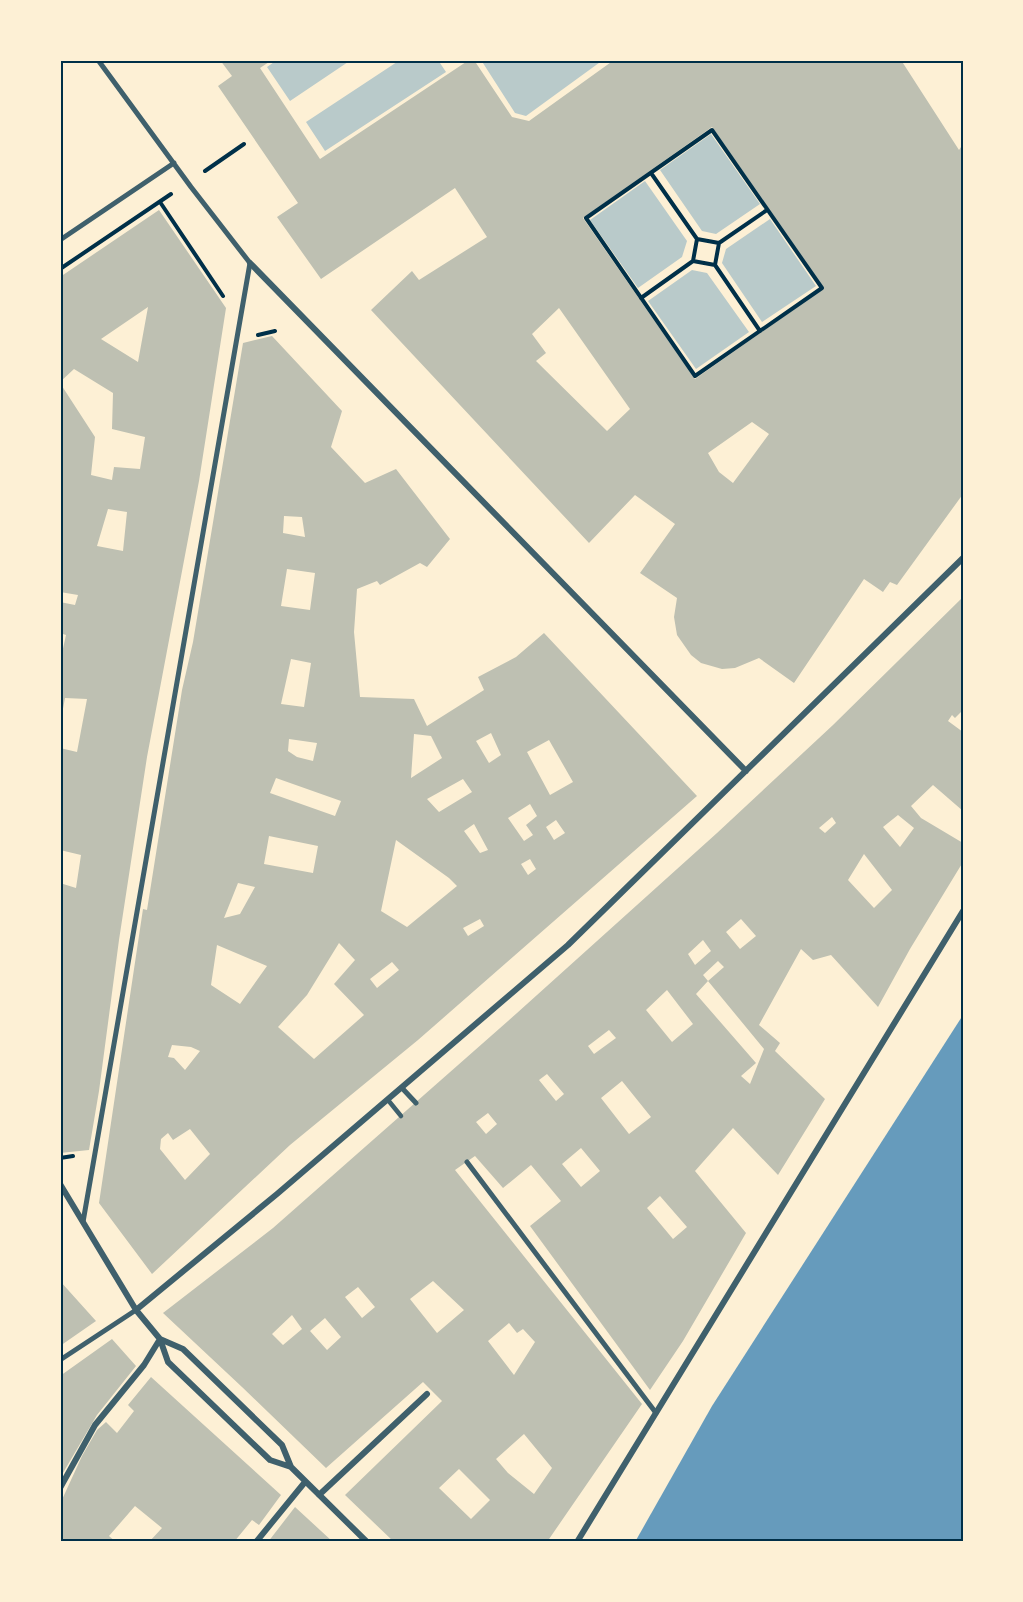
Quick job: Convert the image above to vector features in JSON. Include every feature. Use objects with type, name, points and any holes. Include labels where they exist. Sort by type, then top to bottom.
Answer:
[{"type":"street","points":[[98,60],[250,263],[746,771]]},
{"type":"street","points":[[60,240],[174,164]]},
{"type":"street","points":[[82,1224],[250,263]]},
{"type":"street","points":[[60,1360],[136,1310],[186,1271],[568,945],[963,558]]},
{"type":"street","points":[[577,1542],[963,911]]},
{"type":"street","points":[[402,1088],[416,1103]]},
{"type":"street","points":[[467,1162],[656,1413]]},
{"type":"street","points":[[60,1184],[82,1224],[136,1310],[160,1339],[168,1362],[270,1460],[291,1467]]},
{"type":"street","points":[[160,1339],[183,1349],[282,1445],[291,1467],[368,1542]]},
{"type":"street","points":[[60,1488],[95,1425],[144,1365],[160,1339]]},
{"type":"street","points":[[319,1495],[427,1394]]},
{"type":"street","points":[[256,1542],[305,1482]]},
{"type":"lane","points":[[388,1100],[401,1116]]},
{"type":"path","points":[[712,130],[767,210],[822,288],[695,376],[586,218],[712,130]]},
{"type":"path","points":[[651,173],[697,239],[719,243],[767,210]]},
{"type":"path","points":[[641,298],[693,261],[697,239]]},
{"type":"path","points":[[719,243],[715,265],[760,331]]},
{"type":"path","points":[[693,261],[715,265]]},
{"type":"shaded area","points":[[277,60],[351,60],[290,101],[267,67]]},
{"type":"shaded area","points":[[400,60],[438,60],[446,72],[325,151],[306,122]]},
{"type":"shaded area","points":[[481,60],[603,60],[526,116],[515,113]]},
{"type":"shaded area","points":[[711,134],[760,204],[716,234],[702,231],[660,170]]},
{"type":"shaded area","points":[[645,181],[687,241],[682,257],[638,288],[590,220]]},
{"type":"shaded area","points":[[770,219],[816,286],[762,322],[722,263],[726,249]]},
{"type":"shaded area","points":[[692,270],[707,273],[749,332],[696,369],[648,301]]},
{"type":"water","points":[[963,1015],[963,1542],[635,1542],[712,1406]]},
{"type":"building","points":[[220,60],[272,60],[260,68],[320,159],[469,60],[474,60],[512,117],[529,121],[614,60],[901,60],[959,150],[963,144],[963,494],[897,585],[890,582],[883,592],[864,579],[794,683],[759,658],[735,668],[722,669],[701,663],[691,655],[677,635],[674,617],[677,598],[640,573],[675,524],[635,495],[589,543],[371,310],[412,271],[419,280],[487,237],[455,188],[321,279],[277,217],[298,203],[218,86],[232,76]],"holes":[[[712,127],[824,288],[695,379],[583,218]],[[559,308],[630,409],[607,431],[536,361],[546,353],[532,334]],[[752,422],[769,434],[733,483],[719,472],[708,453]]]},
{"type":"building","points":[[159,210],[226,308],[199,481],[147,757],[89,1150],[60,1153],[60,883],[76,888],[81,855],[60,850],[60,748],[77,752],[87,699],[65,698],[60,725],[60,662],[66,635],[60,633],[60,602],[75,605],[78,595],[60,592],[60,383],[95,437],[91,475],[112,480],[114,467],[140,469],[145,437],[112,429],[113,393],[74,369],[60,382],[60,277]],"holes":[[[148,307],[138,362],[101,339]],[[108,509],[127,512],[123,551],[97,546]]]},
{"type":"building","points":[[272,336],[342,411],[331,447],[365,483],[396,469],[450,539],[427,567],[420,563],[380,585],[377,581],[357,589],[354,632],[360,697],[414,699],[427,726],[484,690],[478,677],[516,657],[544,633],[697,796],[418,1040],[290,1145],[152,1274],[99,1203],[143,909],[147,910],[182,690],[193,642],[243,343]],"holes":[[[284,516],[302,517],[305,537],[283,533]],[[287,569],[315,573],[310,610],[281,606]],[[291,659],[311,663],[304,707],[281,704]],[[491,733],[501,755],[489,763],[476,741]],[[414,734],[431,736],[442,758],[411,778]],[[289,739],[317,743],[313,761],[297,757],[288,751]],[[549,740],[573,782],[550,795],[527,752]],[[276,778],[341,801],[335,816],[270,793]],[[463,779],[472,792],[439,812],[427,799]],[[530,804],[537,816],[526,825],[533,835],[524,841],[508,818]],[[556,820],[565,833],[554,840],[546,827]],[[474,824],[488,850],[480,853],[464,831]],[[269,836],[318,846],[313,873],[264,864]],[[396,840],[457,886],[407,927],[381,911]],[[530,859],[536,869],[528,875],[521,864]],[[238,883],[255,887],[240,914],[224,918]],[[480,919],[484,926],[468,936],[463,928]],[[339,943],[355,960],[334,984],[364,1015],[314,1059],[278,1027],[307,995]],[[217,945],[267,966],[240,1004],[211,985]],[[392,962],[399,970],[377,988],[370,979]],[[172,1045],[191,1047],[200,1051],[185,1070],[174,1058],[168,1057]],[[190,1129],[210,1154],[185,1180],[160,1149],[161,1139],[168,1133],[173,1140]]]},
{"type":"building","points":[[963,597],[963,710],[955,718],[952,715],[948,721],[963,732],[963,811],[933,785],[911,806],[921,818],[963,843],[963,862],[878,1007],[831,955],[813,960],[801,949],[759,1025],[780,1043],[775,1051],[825,1099],[778,1175],[733,1128],[695,1171],[746,1233],[683,1341],[650,1390],[530,1226],[561,1201],[531,1165],[503,1188],[475,1156],[455,1170],[642,1404],[547,1542],[394,1542],[345,1495],[442,1401],[423,1382],[326,1468],[163,1313],[273,1228],[517,1013],[833,725]],"holes":[[[898,815],[914,828],[900,847],[883,827]],[[832,817],[836,823],[825,833],[819,828]],[[864,854],[892,890],[874,908],[848,880]],[[741,919],[756,936],[740,949],[726,932]],[[703,940],[711,951],[695,965],[688,954]],[[718,961],[724,967],[708,981],[703,975]],[[708,981],[764,1049],[750,1084],[741,1076],[756,1063],[696,994]],[[667,990],[693,1024],[672,1042],[646,1010]],[[609,1030],[616,1038],[594,1054],[588,1046]],[[547,1074],[564,1094],[556,1101],[539,1080]],[[622,1081],[651,1117],[629,1134],[601,1098]],[[488,1113],[497,1124],[486,1134],[476,1122]],[[581,1148],[600,1171],[581,1187],[562,1164]],[[660,1196],[687,1227],[673,1239],[647,1208]],[[433,1281],[464,1310],[437,1333],[410,1299]],[[358,1287],[375,1307],[362,1318],[345,1297]],[[292,1315],[302,1329],[283,1345],[272,1334]],[[325,1318],[341,1337],[327,1350],[310,1331]],[[509,1323],[517,1333],[523,1329],[535,1342],[514,1375],[488,1341]],[[524,1434],[552,1468],[534,1494],[508,1473],[496,1459]],[[459,1469],[490,1500],[471,1519],[439,1488]]]},
{"type":"building","points":[[60,1281],[96,1321],[60,1346]]},
{"type":"building","points":[[112,1339],[136,1366],[97,1415],[60,1478],[60,1376]]},
{"type":"building","points":[[151,1377],[281,1495],[259,1525],[252,1520],[234,1542],[149,1542],[162,1528],[135,1506],[109,1536],[116,1542],[60,1542],[60,1504],[82,1456],[97,1430],[106,1422],[117,1433],[134,1411],[128,1405]]},
{"type":"building","points":[[295,1507],[333,1542],[268,1542]]}]
